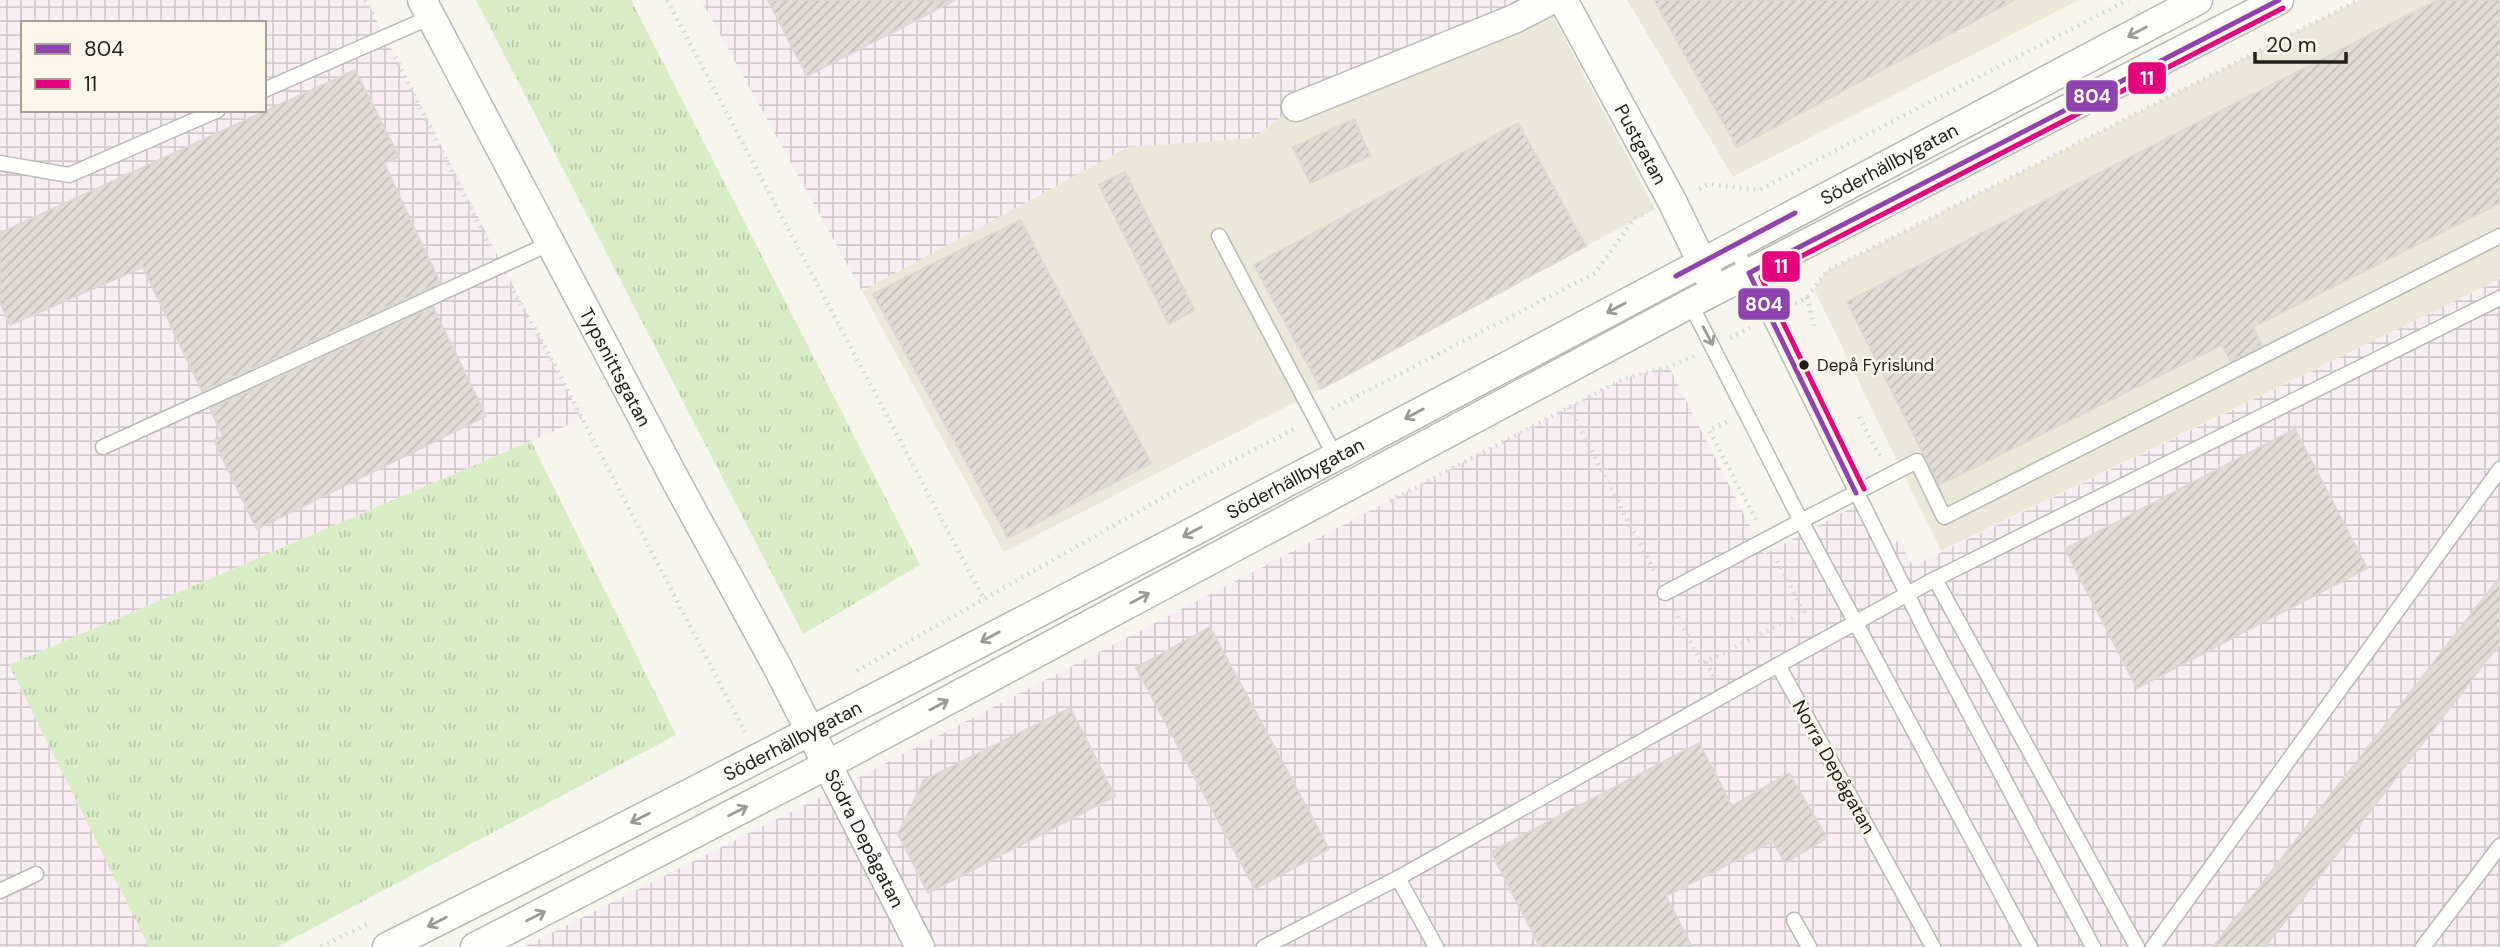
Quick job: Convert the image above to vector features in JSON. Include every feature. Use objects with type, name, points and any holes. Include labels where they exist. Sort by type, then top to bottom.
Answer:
[{"type":"street","points":[[1296,107],[1514,19],[1551,0]]},
{"type":"street","name":"Pustgatan","points":[[1563,0],[1702,262],[1703,297]]},
{"type":"street","name":"Söderhällbygatan","points":[[387,947],[810,731],[2198,0]]},
{"type":"street","name":"Söderhällbygatan","points":[[475,947],[827,765],[1703,297],[2279,0]]},
{"type":"street","name":"Typsnittsgatan","points":[[427,8],[810,731]]},
{"type":"street","name":"Södra Depågatan","points":[[810,731],[914,945]]},
{"type":"lane","points":[[266,89],[384,37],[427,8]]},
{"type":"lane","points":[[0,163],[69,175],[213,112]]},
{"type":"lane","points":[[1219,236],[1313,419],[1335,456]]},
{"type":"lane","points":[[1665,593],[1917,461],[1944,516],[2500,236]]},
{"type":"lane","points":[[103,447],[551,243]]},
{"type":"lane","points":[[1734,245],[1908,596],[2093,947]]},
{"type":"lane","points":[[1676,276],[1703,297],[1713,347],[1801,521],[2030,947]]},
{"type":"lane","points":[[1264,947],[1398,878],[1936,579],[2500,298]]},
{"type":"lane","points":[[2152,947],[2500,469]]},
{"type":"lane","points":[[1936,579],[2137,947]]},
{"type":"lane","name":"Norra Depågatan","points":[[1778,665],[1933,947]]},
{"type":"lane","points":[[2423,947],[2500,846]]},
{"type":"lane","points":[[0,891],[36,874]]},
{"type":"lane","points":[[1398,878],[1436,947]]},
{"type":"lane","points":[[1794,920],[1809,947]]},
{"type":"path","points":[[365,0],[500,267],[543,343],[746,733]]},
{"type":"path","points":[[667,0],[984,599]]},
{"type":"path","points":[[1709,184],[1759,190],[2128,0]]},
{"type":"path","points":[[1382,505],[1625,378],[1670,367],[1713,347],[1807,298],[1828,271],[2359,0]]},
{"type":"path","points":[[847,677],[1178,489],[1595,273],[1635,218]]},
{"type":"path","points":[[1807,298],[1814,326]]},
{"type":"path","points":[[1696,355],[1701,366]]},
{"type":"path","points":[[1724,410],[1730,421],[1709,430],[1762,532]]},
{"type":"path","points":[[1859,416],[1890,475]]},
{"type":"path","points":[[1706,662],[1714,677]]},
{"type":"path","points":[[734,739],[756,728]]},
{"type":"path","points":[[321,947],[370,922]]},
{"type":"shaded area","points":[[0,0],[366,0],[582,419],[9,665],[149,947],[0,947]]},
{"type":"shaded area","points":[[701,0],[1544,0],[1296,107],[1253,138],[1128,147],[862,291]]},
{"type":"shaded area","points":[[1627,0],[2079,0],[1733,177]]},
{"type":"shaded area","points":[[2359,0],[2500,0],[2500,279],[1941,551],[1814,289],[1827,271]]},
{"type":"shaded area","points":[[1546,3],[1655,209],[1321,389],[1004,552],[862,291],[1128,147],[1253,138],[1296,107]]},
{"type":"shaded area","points":[[2500,279],[2500,947],[524,947],[838,788],[1625,378],[1669,367],[1764,554],[1861,503],[1884,547],[1899,540],[1913,566]]},
{"type":"green space","points":[[476,0],[631,0],[920,565],[803,634]]},
{"type":"green space","points":[[531,441],[676,735],[277,947],[149,947],[9,665]]},
{"type":"building","points":[[768,0],[955,0],[807,76]]},
{"type":"building","points":[[1654,0],[2014,0],[1737,147]]},
{"type":"building","points":[[2438,0],[2500,0],[2500,203],[2253,327],[2262,345],[2231,361],[2221,345],[1939,485],[1847,302]]},
{"type":"building","points":[[355,70],[399,157],[384,163],[440,283],[202,391],[143,267],[10,325],[0,302],[0,233]]},
{"type":"building","points":[[1354,119],[1370,156],[1310,183],[1293,147]]},
{"type":"building","points":[[1518,123],[1586,246],[1321,389],[1254,265]]},
{"type":"building","points":[[1125,172],[1194,310],[1169,324],[1099,185]]},
{"type":"building","points":[[1020,220],[1151,463],[1008,538],[873,294]]},
{"type":"building","points":[[433,307],[486,416],[257,529],[214,441],[223,436],[210,409]]},
{"type":"building","points":[[2295,429],[2367,568],[2137,688],[2065,549]]},
{"type":"building","points":[[2500,577],[2500,643],[2265,947],[2213,947]]},
{"type":"building","points":[[1210,627],[1329,849],[1255,889],[1136,668]]},
{"type":"building","points":[[1070,708],[1115,796],[928,893],[898,834],[924,780]]},
{"type":"building","points":[[1699,743],[1732,806],[1789,773],[1827,838],[1785,863],[1773,841],[1666,896],[1692,947],[1540,947],[1491,852]]},
{"type":"transit line","name":"804","points":[[1856,493],[1749,273],[2279,0]]},
{"type":"transit line","name":"11","points":[[1864,489],[1761,277],[2283,8]]},
{"type":"transit line","name":"804","points":[[1676,276],[1795,213]]},
{"type":"place","name":"Depå Fyrislund","points":[[1804,365]]}]
